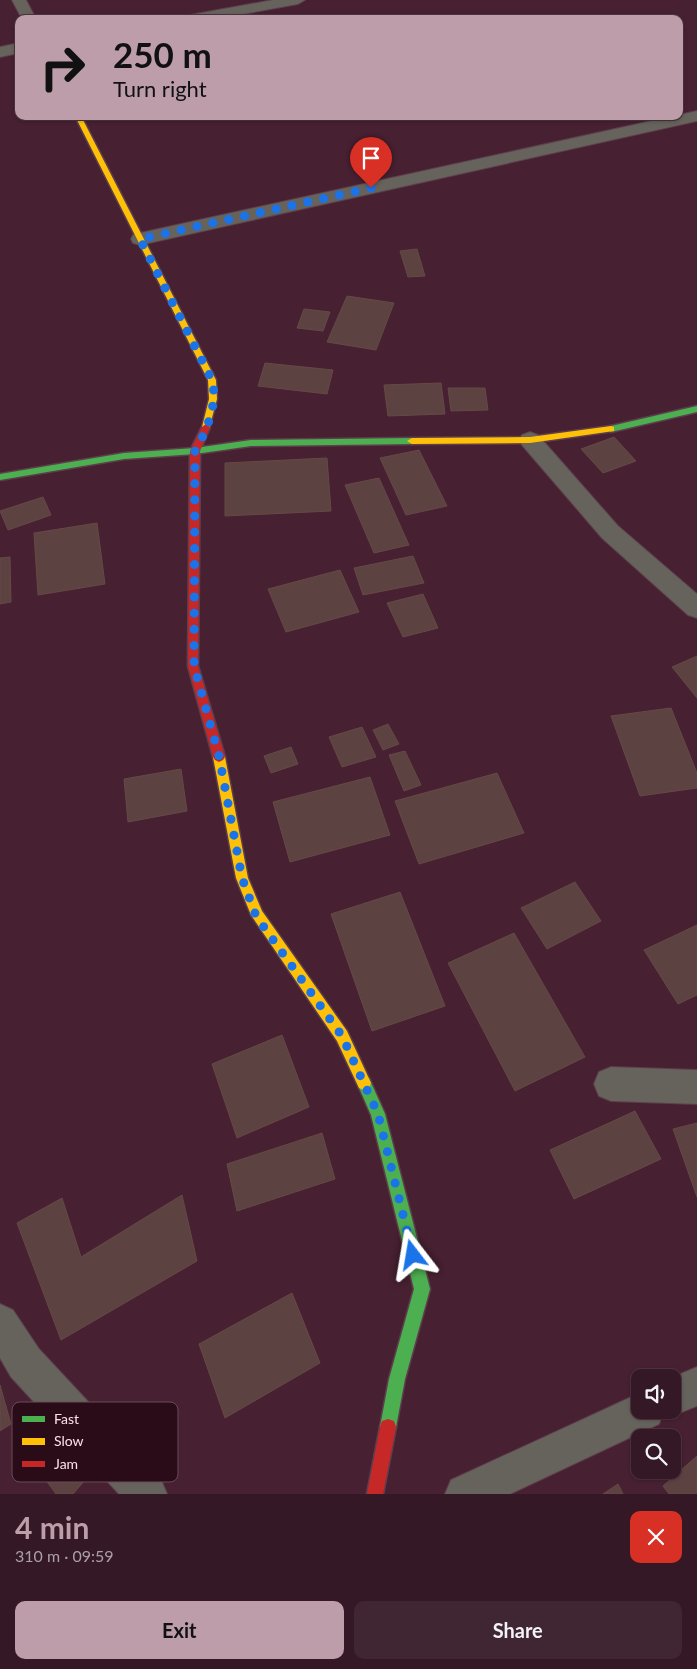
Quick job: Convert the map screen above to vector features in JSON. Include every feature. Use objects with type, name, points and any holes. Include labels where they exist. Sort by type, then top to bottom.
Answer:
[{"type":"street","points":[[19,0],[27,15]]},
{"type":"street","points":[[213,15],[298,0]]},
{"type":"street","points":[[0,52],[15,49]]},
{"type":"street","points":[[683,119],[697,116]]},
{"type":"street","points":[[80,120],[212,380],[214,388],[208,426],[195,451],[194,666],[219,756],[242,878],[256,916],[342,1036],[378,1114],[422,1290],[397,1379],[374,1494]]},
{"type":"street","points":[[140,239],[679,120]]},
{"type":"street","points":[[0,477],[124,456],[195,451],[251,443],[530,440],[618,428],[697,409]]},
{"type":"street","points":[[530,440],[610,532],[697,608]]},
{"type":"street","points":[[611,1084],[697,1087]]},
{"type":"street","points":[[0,1323],[25,1362],[62,1402]]},
{"type":"street","points":[[681,1393],[697,1386]]},
{"type":"street","points":[[465,1494],[631,1417]]},
{"type":"street","points":[[136,1482],[147,1494]]},
{"type":"building","points":[[417,249],[425,276],[408,277],[400,251]]},
{"type":"building","points":[[347,296],[394,303],[376,350],[327,342]]},
{"type":"building","points":[[304,309],[330,312],[323,331],[297,328]]},
{"type":"building","points":[[265,363],[333,370],[327,394],[258,386]]},
{"type":"building","points":[[441,383],[445,414],[388,416],[384,385]]},
{"type":"building","points":[[448,388],[485,388],[488,410],[451,411]]},
{"type":"building","points":[[614,437],[636,461],[603,473],[581,449]]},
{"type":"building","points":[[419,450],[447,506],[406,515],[380,458]]},
{"type":"building","points":[[327,458],[331,511],[225,516],[225,463]]},
{"type":"building","points":[[379,478],[409,545],[374,553],[345,485]]},
{"type":"building","points":[[43,497],[51,515],[8,530],[0,511]]},
{"type":"building","points":[[97,523],[105,584],[38,595],[34,533]]},
{"type":"building","points":[[413,556],[424,583],[363,595],[354,568]]},
{"type":"building","points":[[10,557],[11,602],[0,604],[0,558]]},
{"type":"building","points":[[340,570],[359,612],[286,632],[268,589]]},
{"type":"building","points":[[423,594],[438,628],[403,637],[387,603]]},
{"type":"building","points":[[697,656],[697,698],[672,667]]},
{"type":"building","points":[[671,708],[697,773],[697,788],[640,796],[611,716]]},
{"type":"building","points":[[388,724],[399,744],[383,750],[373,730]]},
{"type":"building","points":[[362,727],[376,757],[342,767],[329,737]]},
{"type":"building","points":[[291,747],[298,764],[271,773],[264,756]]},
{"type":"building","points":[[405,751],[421,785],[404,791],[389,755]]},
{"type":"building","points":[[181,769],[187,811],[128,822],[124,779]]},
{"type":"building","points":[[497,773],[524,833],[419,864],[395,801]]},
{"type":"building","points":[[370,777],[390,835],[290,862],[273,802]]},
{"type":"building","points":[[575,882],[601,921],[547,949],[521,908]]},
{"type":"building","points":[[400,892],[445,1006],[372,1031],[331,914]]},
{"type":"building","points":[[697,925],[697,995],[678,1004],[644,950]]},
{"type":"building","points":[[514,933],[585,1057],[515,1091],[448,963]]},
{"type":"building","points":[[282,1035],[309,1107],[237,1138],[212,1064]]},
{"type":"building","points":[[635,1111],[661,1159],[574,1199],[550,1150]]},
{"type":"building","points":[[697,1123],[697,1197],[673,1129]]},
{"type":"building","points":[[322,1133],[335,1179],[237,1211],[227,1164]]},
{"type":"building","points":[[182,1195],[197,1261],[61,1340],[17,1223],[62,1198],[81,1257]]},
{"type":"building","points":[[292,1293],[320,1363],[225,1418],[199,1344]]},
{"type":"building","points":[[0,1385],[11,1424],[0,1431]]},
{"type":"building","points":[[697,1456],[697,1494],[669,1494],[663,1486],[671,1479],[681,1479],[681,1470]]},
{"type":"building","points":[[47,1482],[83,1482],[73,1494],[56,1494]]},
{"type":"building","points":[[618,1484],[623,1494],[603,1494]]},
{"type":"traffic: fast","points":[[611,429],[697,409]]},
{"type":"traffic: fast","points":[[0,477],[124,456],[195,451],[251,443],[412,441]]},
{"type":"traffic: fast","points":[[364,1083],[378,1114],[422,1289],[397,1379],[388,1427]]},
{"type":"traffic: slow","points":[[80,120],[212,380],[213,399],[206,427]]},
{"type":"traffic: slow","points":[[412,441],[530,440],[611,429]]},
{"type":"traffic: slow","points":[[219,757],[242,878],[257,915],[342,1036],[364,1083]]},
{"type":"traffic: jam","points":[[206,427],[195,451],[193,666],[219,757]]},
{"type":"traffic: jam","points":[[375,1494],[388,1427]]},
{"type":"route","points":[[371,188],[140,239],[212,380],[214,388],[208,426],[195,451],[197,504],[194,666],[219,756],[242,878],[256,916],[342,1036],[378,1114],[413,1255]]}]
